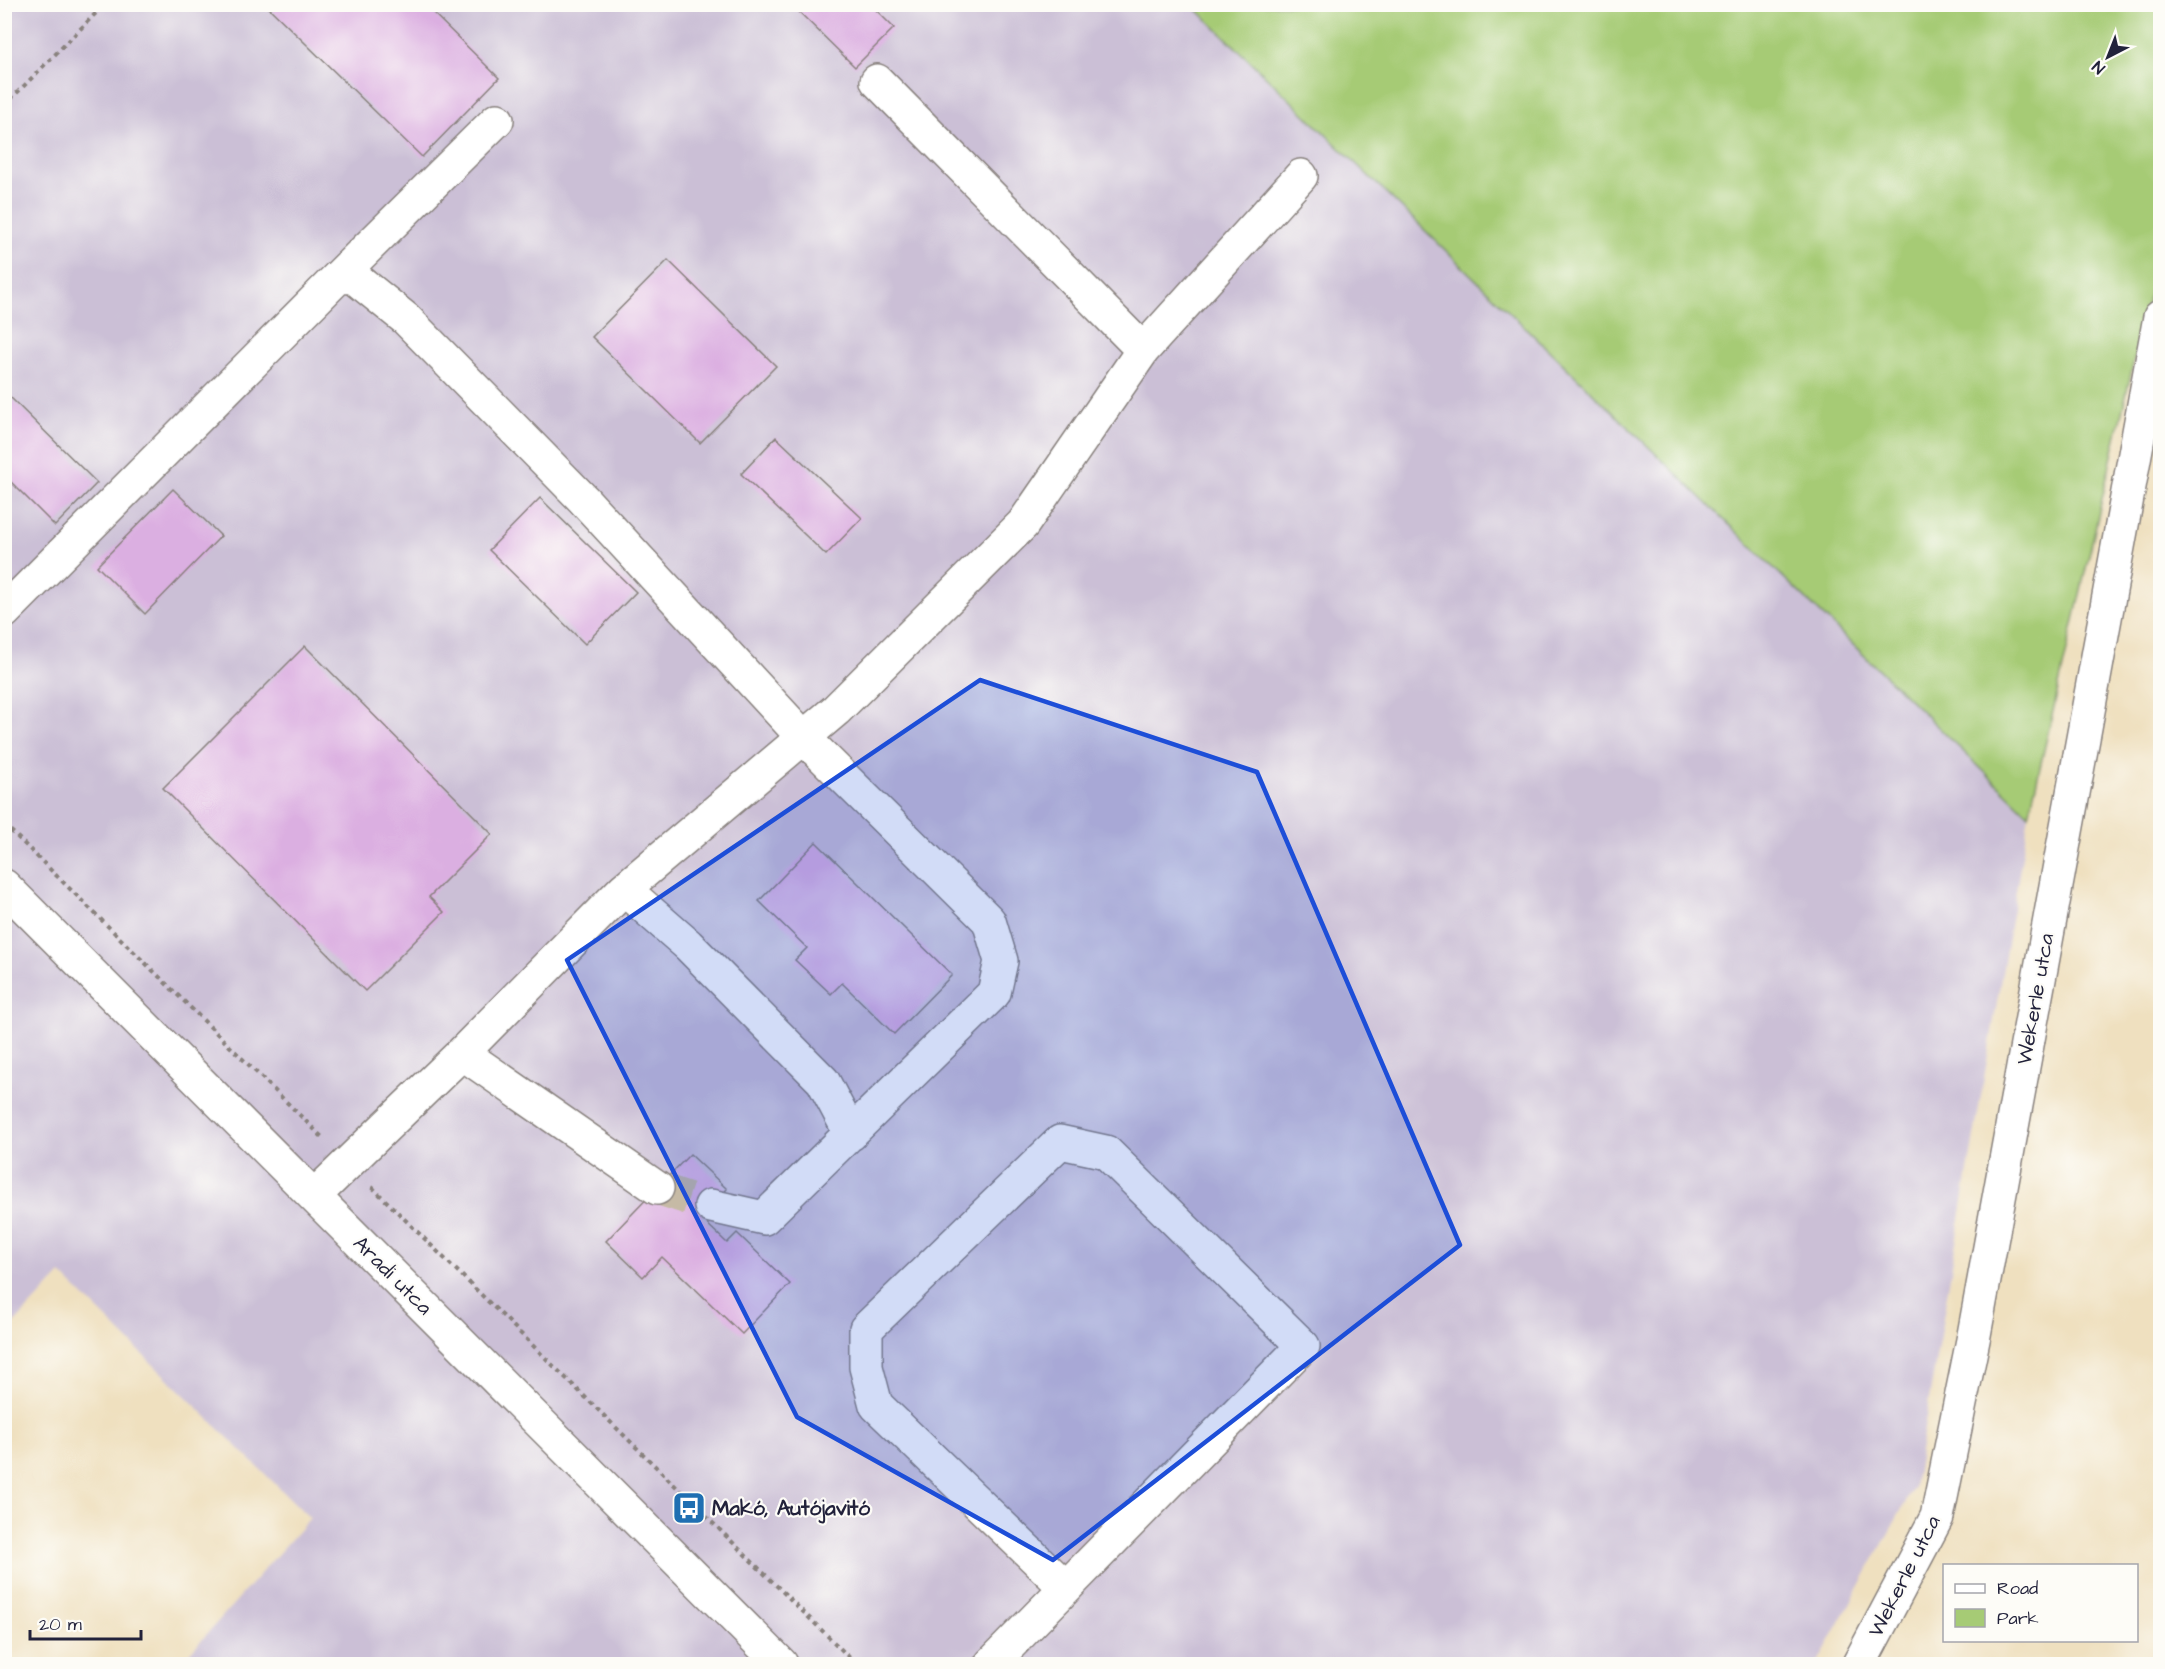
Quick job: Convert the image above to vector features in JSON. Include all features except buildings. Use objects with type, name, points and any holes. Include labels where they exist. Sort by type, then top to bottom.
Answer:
[{"type":"street","points":[[877,81],[1143,350]]},
{"type":"street","points":[[4,612],[497,120]]},
{"type":"street","points":[[314,1196],[462,1053],[624,889],[836,710],[1023,524],[1143,350],[1301,176]]},
{"type":"street","points":[[339,276],[354,277],[406,319],[583,499],[804,738],[989,921],[1001,961],[994,993],[764,1218],[711,1206]]},
{"type":"street","name":"Wekerle utca","points":[[1859,1665],[1936,1517],[1976,1323],[2160,316]]},
{"type":"street","name":"Aradi utca","points":[[4,885],[781,1665]]},
{"type":"street","points":[[624,889],[688,945],[823,1081],[851,1134]]},
{"type":"street","points":[[462,1053],[657,1188]]},
{"type":"street","points":[[991,1665],[1303,1346],[1106,1152],[1060,1143],[866,1329],[866,1367],[876,1405],[1065,1587]]},
{"type":"path","points":[[4,106],[105,4]]},
{"type":"path","points":[[4,824],[856,1665]]},
{"type":"highlighted area","points":[[980,680],[1257,772],[1460,1245],[1053,1560],[797,1417],[567,960]]},
{"type":"shaded area","points":[[5,5],[1192,5],[2029,815],[1914,1487],[1817,1664],[180,1664],[310,1518],[61,1274],[5,1333]]},
{"type":"green space","points":[[1192,5],[2160,5],[2160,248],[2029,815]]},
{"type":"tunnel","points":[[657,1188],[711,1206]]},
{"type":"place","name":"Makó, Autójavitó","points":[[689,1508]]}]
